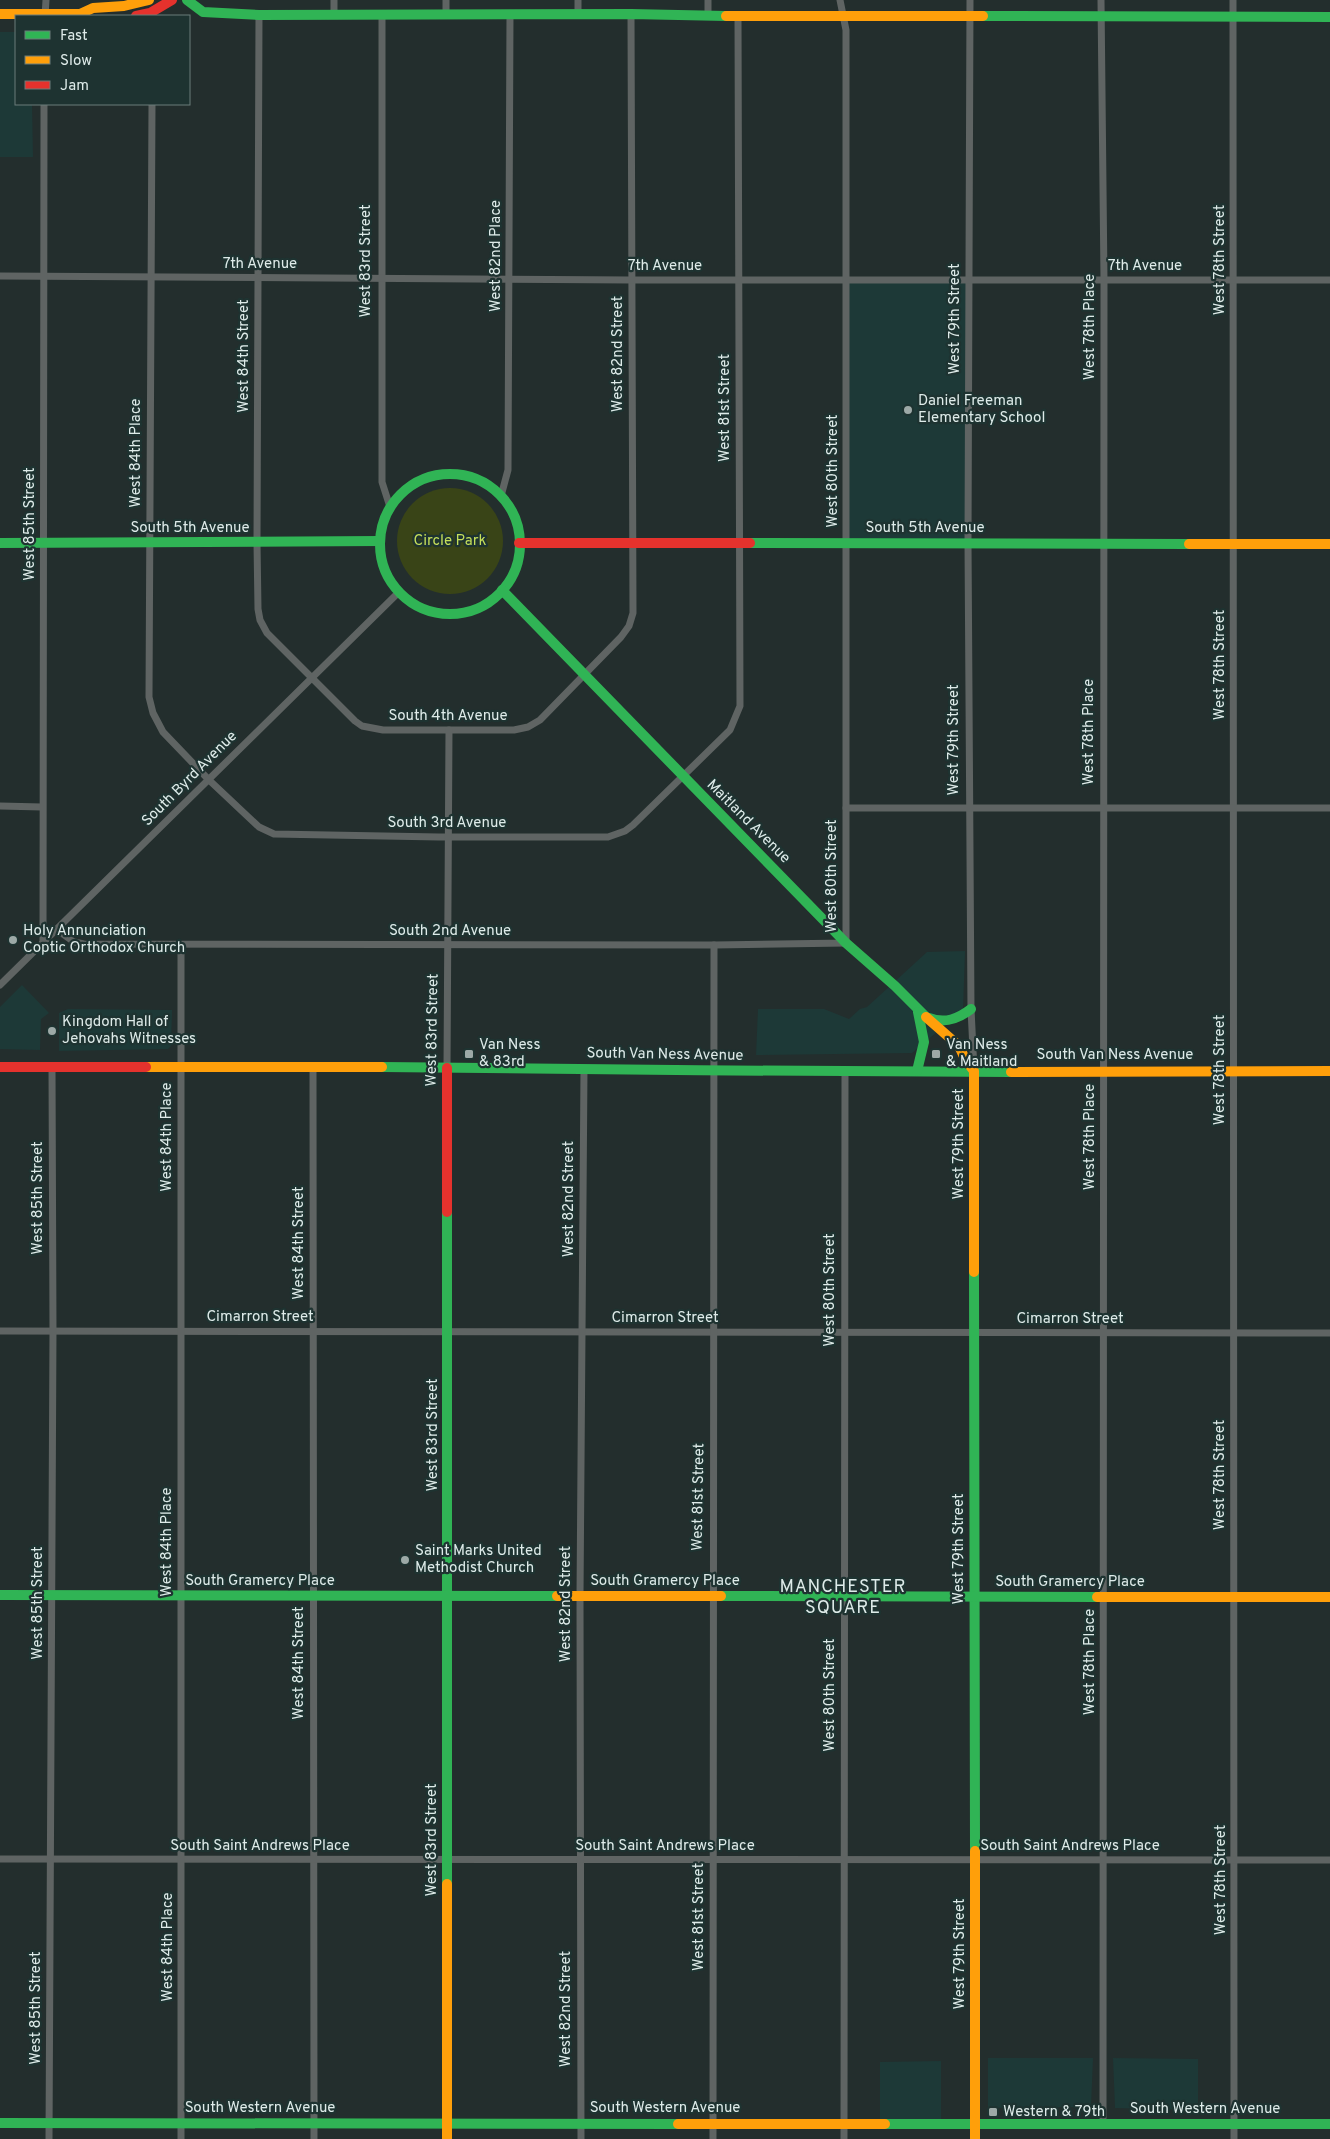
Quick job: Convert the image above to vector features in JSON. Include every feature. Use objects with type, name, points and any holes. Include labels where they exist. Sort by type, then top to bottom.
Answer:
[{"type":"street","points":[[45,15],[46,0]]},
{"type":"street","points":[[0,14],[83,15],[93,8],[124,6],[149,0]]},
{"type":"street","points":[[150,15],[172,0]]},
{"type":"street","points":[[187,0],[203,12],[259,15],[631,14],[708,16],[1330,17]]},
{"type":"street","points":[[334,0],[334,14]]},
{"type":"street","points":[[446,0],[446,14]]},
{"type":"street","points":[[578,0],[578,14]]},
{"type":"street","points":[[708,0],[708,16]]},
{"type":"street","name":"West 80th Street","points":[[840,0],[846,30],[846,943]]},
{"type":"street","name":"West 79th Street","points":[[970,0],[968,542],[971,1009],[974,1071],[975,2139]]},
{"type":"street","name":"West 78th Place","points":[[1101,0],[1104,280],[1102,2123]]},
{"type":"street","name":"West 78th Street","points":[[1233,0],[1234,2139]]},
{"type":"street","name":"West 83rd Street","points":[[382,14],[382,482],[390,507]]},
{"type":"street","name":"West 82nd Place","points":[[501,496],[508,470],[510,14]]},
{"type":"street","name":"West 82nd Street","points":[[584,677],[629,626],[632,613],[631,14]]},
{"type":"street","name":"West 84th Street","points":[[259,15],[258,609],[260,620],[268,633],[311,678]]},
{"type":"street","name":"West 81st Street","points":[[683,778],[730,730],[738,715],[740,696],[738,16]]},
{"type":"street","name":"West 85th Street","points":[[43,945],[44,105]]},
{"type":"street","name":"West 84th Place","points":[[152,105],[149,698],[153,713],[163,732],[209,780]]},
{"type":"street","name":"7th Avenue","points":[[0,276],[258,279],[381,277],[631,280],[970,278],[1330,280]]},
{"type":"street","points":[[442,474],[459,474],[475,478],[501,496],[511,510],[517,526],[519,543],[515,568],[502,590],[478,607],[465,612],[451,614],[436,613],[423,608],[399,592],[389,578],[382,562],[380,541],[382,525],[390,507],[399,494],[412,484],[427,477],[442,474]]},
{"type":"street","name":"South 5th Avenue","points":[[0,543],[380,541]]},
{"type":"street","name":"South 5th Avenue","points":[[519,543],[847,544],[968,542],[1330,544]]},
{"type":"street","name":"Maitland Avenue","points":[[502,590],[584,677],[846,943],[959,1046],[965,1059],[974,1071]]},
{"type":"street","name":"South Byrd Avenue","points":[[0,985],[43,945],[399,592]]},
{"type":"street","name":"South 4th Avenue","points":[[311,678],[354,721],[362,726],[383,730],[514,730],[528,727],[540,720],[584,677]]},
{"type":"street","name":"West 83rd Street","points":[[447,2139],[448,730]]},
{"type":"street","name":"South 3rd Avenue","points":[[209,780],[259,827],[274,834],[598,837],[617,834],[633,826],[683,778]]},
{"type":"street","points":[[0,806],[42,806]]},
{"type":"street","points":[[846,808],[1330,808]]},
{"type":"street","name":"South 2nd Avenue","points":[[58,930],[74,942],[84,944],[714,945],[846,943]]},
{"type":"street","name":"West 84th Place","points":[[181,945],[181,2139]]},
{"type":"street","name":"West 81st Street","points":[[713,2139],[714,945]]},
{"type":"street","points":[[917,1008],[925,1036],[924,1048],[917,1071]]},
{"type":"street","points":[[924,1016],[937,1022],[948,1022],[961,1017],[971,1009]]},
{"type":"street","name":"South Van Ness Avenue","points":[[0,1067],[1330,1071]]},
{"type":"street","name":"West 85th Street","points":[[49,2139],[53,1330],[52,1067]]},
{"type":"street","name":"West 84th Street","points":[[313,1067],[314,2139]]},
{"type":"street","name":"West 82nd Street","points":[[581,2139],[580,1596],[584,1069]]},
{"type":"street","name":"West 80th Street","points":[[844,2139],[845,1071]]},
{"type":"street","name":"Cimarron Street","points":[[0,1330],[1330,1333]]},
{"type":"street","name":"South Gramercy Place","points":[[0,1595],[1330,1597]]},
{"type":"street","name":"South Saint Andrews Place","points":[[0,1859],[1330,1860]]},
{"type":"street","name":"South Western Avenue","points":[[0,2123],[1330,2124]]},
{"type":"shaded area","points":[[0,32],[15,32],[15,105],[32,105],[33,157],[0,157]]},
{"type":"shaded area","name":"Daniel Freeman Elementary School","points":[[970,279],[968,542],[847,544],[846,280]]},
{"type":"shaded area","points":[[965,951],[963,1010],[912,1053],[756,1055],[758,1009],[824,1009],[849,1019],[860,1009],[867,1007],[927,952]]},
{"type":"shaded area","points":[[22,985],[49,1013],[41,1019],[40,1050],[0,1049],[0,1007]]},
{"type":"shaded area","points":[[68,1009],[172,1010],[171,1046],[168,1049],[59,1051],[59,1013]]},
{"type":"shaded area","points":[[988,2058],[1093,2058],[1091,2107],[988,2108]]},
{"type":"shaded area","points":[[1113,2058],[1198,2059],[1198,2110],[1115,2108]]},
{"type":"shaded area","points":[[941,2061],[941,2123],[880,2123],[880,2062]]},
{"type":"green space","name":"Circle Park","points":[[450,488],[470,492],[487,504],[499,521],[503,541],[499,561],[487,578],[470,590],[450,594],[430,590],[413,578],[401,561],[397,541],[401,521],[413,504],[430,492]]},
{"type":"traffic: fast","points":[[187,0],[203,12],[259,15],[631,14],[726,16]]},
{"type":"traffic: fast","points":[[983,16],[1330,17]]},
{"type":"traffic: fast","points":[[450,474],[477,480],[489,486],[499,495],[508,505],[514,517],[520,544],[514,571],[508,583],[499,593],[489,602],[477,608],[450,614],[423,608],[411,602],[401,593],[392,583],[386,571],[380,544],[386,517],[392,505],[401,495],[411,486],[423,480],[450,474]]},
{"type":"traffic: fast","points":[[0,543],[380,541]]},
{"type":"traffic: fast","points":[[750,543],[1189,544]]},
{"type":"traffic: fast","points":[[502,590],[846,943],[895,986],[926,1017]]},
{"type":"traffic: fast","points":[[929,1018],[940,1021],[951,1020],[971,1009]]},
{"type":"traffic: fast","points":[[917,1071],[924,1042],[918,1012]]},
{"type":"traffic: fast","points":[[382,1067],[1011,1072]]},
{"type":"traffic: fast","points":[[447,1212],[447,1884]]},
{"type":"traffic: fast","points":[[974,1272],[975,1851]]},
{"type":"traffic: fast","points":[[0,1595],[557,1596]]},
{"type":"traffic: fast","points":[[721,1596],[1097,1597]]},
{"type":"traffic: fast","points":[[0,2123],[678,2124]]},
{"type":"traffic: fast","points":[[885,2124],[1330,2124]]},
{"type":"traffic: slow","points":[[0,14],[80,14],[93,8],[124,6],[149,0]]},
{"type":"traffic: slow","points":[[726,16],[983,16]]},
{"type":"traffic: slow","points":[[1189,544],[1330,544]]},
{"type":"traffic: slow","points":[[926,1017],[959,1046],[965,1059],[974,1071],[974,1272]]},
{"type":"traffic: slow","points":[[146,1067],[382,1067]]},
{"type":"traffic: slow","points":[[1011,1072],[1330,1071]]},
{"type":"traffic: slow","points":[[557,1596],[721,1596]]},
{"type":"traffic: slow","points":[[1097,1597],[1330,1597]]},
{"type":"traffic: slow","points":[[975,1851],[975,2139]]},
{"type":"traffic: slow","points":[[447,1884],[447,2139]]},
{"type":"traffic: slow","points":[[678,2124],[885,2124]]},
{"type":"traffic: jam","points":[[141,15],[150,13],[172,0]]},
{"type":"traffic: jam","points":[[519,543],[750,543]]},
{"type":"traffic: jam","points":[[0,1067],[146,1067]]},
{"type":"traffic: jam","points":[[447,1068],[447,1212]]},
{"type":"place","name":"Daniel Freeman Elementary School","points":[[908,410]]},
{"type":"place","name":"Holy Annunciation Coptic Orthodox Church","points":[[13,940]]},
{"type":"place","name":"Kingdom Hall of Jehovahs Witnesses","points":[[52,1031]]},
{"type":"place","name":"Van Ness & 83rd","points":[[469,1054]]},
{"type":"place","name":"Van Ness & Maitland","points":[[936,1054]]},
{"type":"place","name":"Saint Marks United Methodist Church","points":[[405,1560]]},
{"type":"place","name":"Western & 79th","points":[[993,2112]]},
{"type":"district","name":"MANCHESTER SQUARE","points":[[843,1597]]}]
